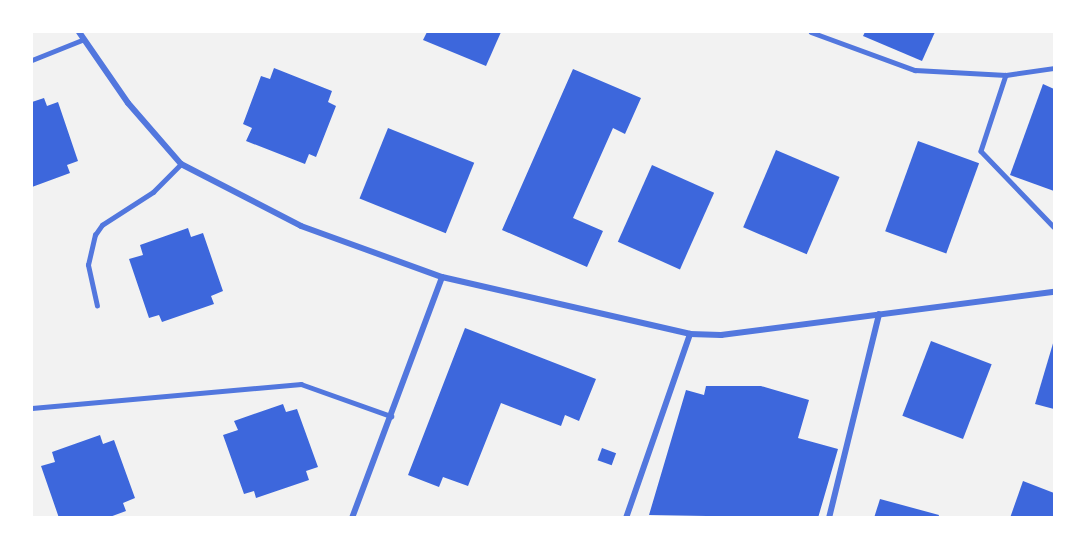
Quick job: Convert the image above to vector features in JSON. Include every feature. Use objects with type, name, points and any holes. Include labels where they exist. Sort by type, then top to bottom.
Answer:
[{"type":"street","points":[[79,32],[82,40],[128,103],[181,164],[301,226],[442,277],[690,334],[721,335],[1054,292]]},
{"type":"street","points":[[352,518],[442,277]]},
{"type":"street","points":[[829,518],[879,314]]},
{"type":"street","points":[[626,518],[690,334]]},
{"type":"lane","points":[[812,32],[915,70],[1006,75],[1054,68]]},
{"type":"lane","points":[[32,60],[82,40]]},
{"type":"lane","points":[[1006,75],[981,151],[1054,226]]},
{"type":"lane","points":[[98,306],[88,265],[95,235],[102,225],[153,192],[181,164]]},
{"type":"lane","points":[[32,408],[301,384],[392,416]]},
{"type":"building","points":[[427,32],[501,32],[486,66],[423,40]]},
{"type":"building","points":[[865,32],[935,32],[922,61],[863,36]]},
{"type":"building","points":[[274,68],[332,91],[328,102],[336,106],[316,157],[309,154],[305,164],[246,141],[252,128],[243,124],[261,76],[270,79]]},
{"type":"building","points":[[573,69],[641,98],[625,134],[613,128],[573,218],[603,231],[587,267],[502,230]]},
{"type":"building","points":[[1043,84],[1054,89],[1054,191],[1010,175]]},
{"type":"building","points":[[44,98],[47,106],[58,102],[78,161],[67,165],[70,173],[32,187],[32,102]]},
{"type":"building","points":[[388,128],[474,163],[446,233],[360,198]]},
{"type":"building","points":[[918,141],[979,163],[946,253],[885,231]]},
{"type":"building","points":[[776,150],[840,177],[807,254],[743,227]]},
{"type":"building","points":[[652,165],[714,193],[680,269],[618,242]]},
{"type":"building","points":[[188,228],[191,237],[203,233],[223,291],[211,296],[214,304],[162,322],[159,315],[149,318],[129,259],[143,255],[140,245]]},
{"type":"building","points":[[465,328],[596,379],[579,421],[565,415],[561,426],[501,403],[468,486],[443,477],[439,487],[408,475]]},
{"type":"building","points":[[1054,340],[1054,409],[1035,404]]},
{"type":"building","points":[[931,341],[992,364],[963,439],[902,416]]},
{"type":"building","points":[[706,386],[761,386],[809,400],[798,438],[838,449],[818,518],[649,515],[686,390],[704,395]]},
{"type":"building","points":[[283,404],[286,412],[297,409],[318,467],[306,471],[309,480],[256,498],[254,491],[244,494],[223,435],[238,430],[234,421]]},
{"type":"building","points":[[100,435],[103,444],[114,440],[135,498],[123,503],[126,511],[107,518],[59,518],[41,466],[55,462],[52,452]]},
{"type":"building","points":[[602,448],[616,453],[612,465],[598,460]]},
{"type":"building","points":[[1023,481],[1054,493],[1054,518],[1010,518]]},
{"type":"building","points":[[880,499],[939,515],[938,518],[874,518]]}]
